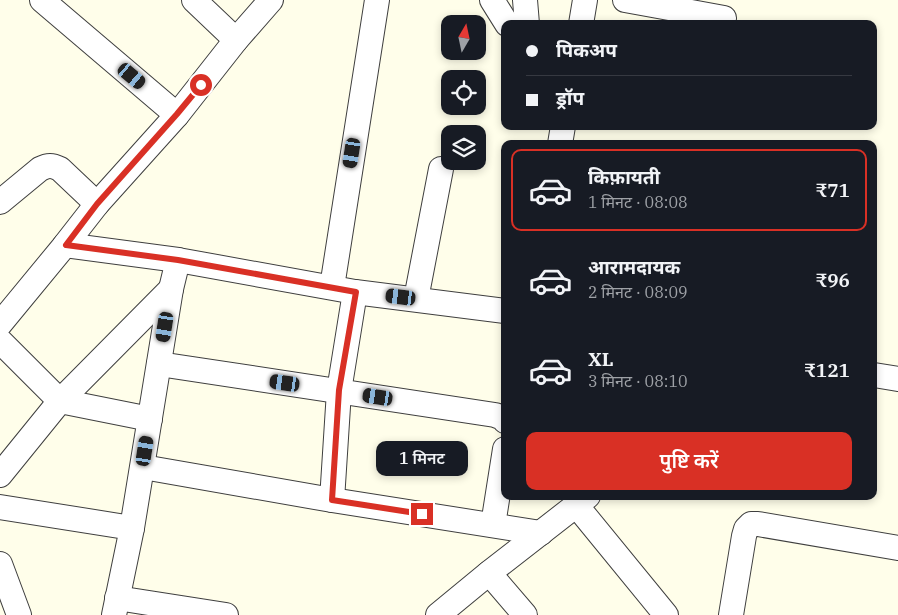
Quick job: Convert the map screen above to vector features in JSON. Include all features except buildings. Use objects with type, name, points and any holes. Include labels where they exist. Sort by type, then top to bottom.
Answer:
[{"type":"street","points":[[42,0],[177,114]]},
{"type":"street","points":[[194,0],[236,40]]},
{"type":"street","points":[[0,324],[66,245],[97,204],[177,114],[236,40],[271,0]]},
{"type":"street","points":[[332,287],[377,0]]},
{"type":"street","points":[[492,0],[504,20]]},
{"type":"street","points":[[524,0],[526,20]]},
{"type":"street","points":[[582,20],[585,0]]},
{"type":"street","points":[[626,0],[724,18]]},
{"type":"street","points":[[0,202],[40,169],[46,166],[53,166],[60,168],[97,204]]},
{"type":"street","points":[[416,299],[441,169]]},
{"type":"street","points":[[66,245],[178,260],[356,292],[501,310]]},
{"type":"street","points":[[178,260],[171,289],[132,528],[115,607],[226,615]]},
{"type":"street","points":[[0,476],[60,401],[171,289]]},
{"type":"street","points":[[332,500],[339,390],[356,292]]},
{"type":"street","points":[[0,341],[60,401],[150,419]]},
{"type":"street","points":[[159,364],[339,390],[501,417]]},
{"type":"street","points":[[877,376],[898,380]]},
{"type":"street","points":[[143,467],[332,500],[541,533]]},
{"type":"street","points":[[493,525],[501,474]]},
{"type":"street","points":[[438,615],[582,501],[666,615]]},
{"type":"street","points":[[0,507],[132,528]]},
{"type":"street","points":[[731,615],[744,536],[746,529],[751,524],[898,548]]},
{"type":"street","points":[[0,564],[19,615]]},
{"type":"street","points":[[489,573],[525,615]]},
{"type":"route","points":[[201,85],[97,204],[66,245],[178,260],[356,292],[339,390],[332,500],[422,514]]}]
